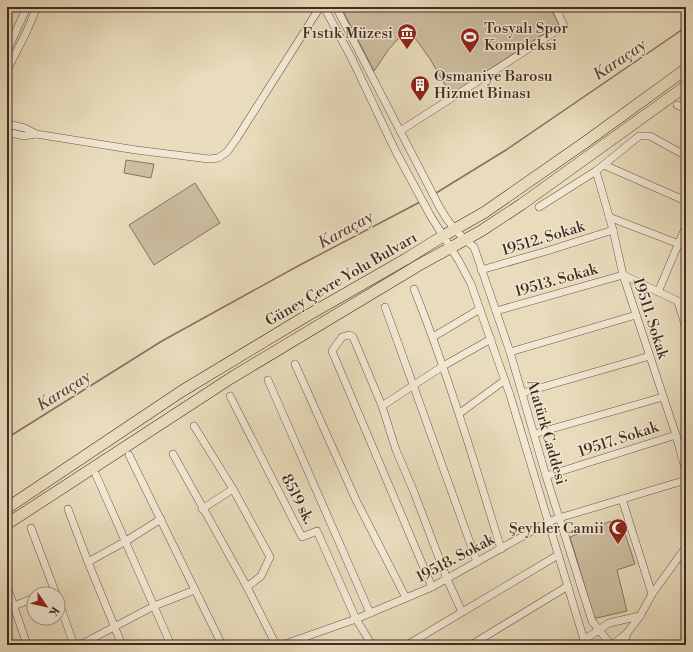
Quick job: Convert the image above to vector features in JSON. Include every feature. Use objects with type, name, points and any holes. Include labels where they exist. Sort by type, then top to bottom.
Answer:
[{"type":"highway","name":"Güney Çevre Yolu Bulvarı","points":[[7,508],[182,392],[303,318],[485,212],[581,146],[686,69]]},
{"type":"highway","name":"Güney Çevre Yolu Bulvarı","points":[[7,524],[231,378],[419,265],[452,248],[522,204],[686,86]]},
{"type":"street","points":[[7,51],[27,7]]},
{"type":"street","points":[[7,70],[26,33],[37,7]]},
{"type":"street","points":[[7,132],[24,136],[36,134],[198,158],[218,158],[227,152],[237,138],[320,7]]},
{"type":"street","name":"Atatürk Caddesi","points":[[324,7],[352,59],[395,150],[430,215],[452,248],[471,284],[505,380],[584,643]]},
{"type":"street","name":"Atatürk Caddesi","points":[[336,7],[406,144],[448,222],[464,240],[474,247],[510,352],[546,476],[592,621],[611,645]]},
{"type":"street","points":[[400,132],[564,26],[555,7]]},
{"type":"street","points":[[677,105],[686,110]]},
{"type":"street","points":[[7,124],[25,128],[36,134]]},
{"type":"street","points":[[539,207],[596,172],[640,136],[650,136],[686,156]]},
{"type":"street","points":[[604,165],[686,201]]},
{"type":"street","name":"19511. Sokak","points":[[596,172],[613,230],[623,275],[676,435],[686,472]]},
{"type":"street","points":[[609,217],[679,244]]},
{"type":"street","points":[[658,292],[686,226]]},
{"type":"street","name":"19512. Sokak","points":[[481,270],[613,230]]},
{"type":"street","points":[[623,275],[686,305]]},
{"type":"street","name":"19513. Sokak","points":[[496,311],[623,275]]},
{"type":"street","points":[[414,289],[444,366],[460,413],[501,549]]},
{"type":"street","points":[[678,302],[686,328]]},
{"type":"street","points":[[385,307],[478,562]]},
{"type":"street","points":[[433,337],[480,309]]},
{"type":"street","points":[[510,352],[636,316]]},
{"type":"street","points":[[432,587],[332,351],[342,337],[349,335],[353,337],[382,406],[396,450],[414,492],[447,579],[462,612]]},
{"type":"street","points":[[382,406],[444,366],[491,339]]},
{"type":"street","points":[[522,393],[650,356]]},
{"type":"street","points":[[295,364],[356,500],[406,598]]},
{"type":"street","points":[[268,380],[370,613]]},
{"type":"street","points":[[460,413],[505,380]]},
{"type":"street","name":"8519 sk.","points":[[230,396],[302,537],[317,531],[356,619]]},
{"type":"street","points":[[534,434],[663,396]]},
{"type":"street","points":[[194,426],[233,489],[270,556],[261,576],[247,587]]},
{"type":"street","name":"19517. Sokak","points":[[546,476],[676,435]]},
{"type":"street","points":[[173,454],[247,587],[276,645]]},
{"type":"street","points":[[129,455],[222,645]]},
{"type":"street","points":[[96,475],[171,645]]},
{"type":"street","name":"19518. Sokak","points":[[282,645],[356,619],[432,587],[548,522],[686,480]]},
{"type":"street","points":[[202,508],[233,489]]},
{"type":"street","points":[[622,499],[652,594]]},
{"type":"street","points":[[68,509],[122,645]]},
{"type":"street","points":[[88,562],[161,519]]},
{"type":"street","points":[[31,528],[53,586]]},
{"type":"street","points":[[611,645],[627,633],[640,616],[652,594],[686,546]]},
{"type":"street","points":[[407,645],[558,555]]},
{"type":"street","points":[[7,586],[27,645]]},
{"type":"street","points":[[471,645],[568,586]]},
{"type":"street","points":[[80,645],[154,606],[195,590]]},
{"type":"street","points":[[14,606],[26,601]]},
{"type":"street","points":[[584,643],[609,623],[640,616]]},
{"type":"street","points":[[356,619],[372,645]]},
{"type":"street","points":[[66,622],[74,645]]},
{"type":"street","points":[[624,645],[627,633]]},
{"type":"shaded area","name":"Tosyalı Spor Kompleksi","points":[[341,7],[550,7],[559,24],[451,95],[430,59],[408,28],[389,49],[374,71]]},
{"type":"shaded area","points":[[126,160],[154,164],[151,178],[124,173]]},
{"type":"shaded area","points":[[195,183],[220,223],[154,265],[129,225]]},
{"type":"shaded area","points":[[611,521],[613,529],[622,524],[635,564],[617,570],[627,611],[597,618],[594,617],[570,537]]},
{"type":"waterway","name":"Karaçay","points":[[436,193],[506,150],[686,27]]},
{"type":"waterway","name":"Karaçay","points":[[7,438],[162,341],[298,266],[420,202]]},
{"type":"place","name":"Fıstık Müzesi","points":[[407,50]]},
{"type":"place","name":"Tosyalı Spor Kompleksi","points":[[470,54]]},
{"type":"place","name":"Osmaniye Barosu Hizmet Binası","points":[[420,102]]},
{"type":"place","name":"Şeyhler Camii","points":[[618,545]]}]
